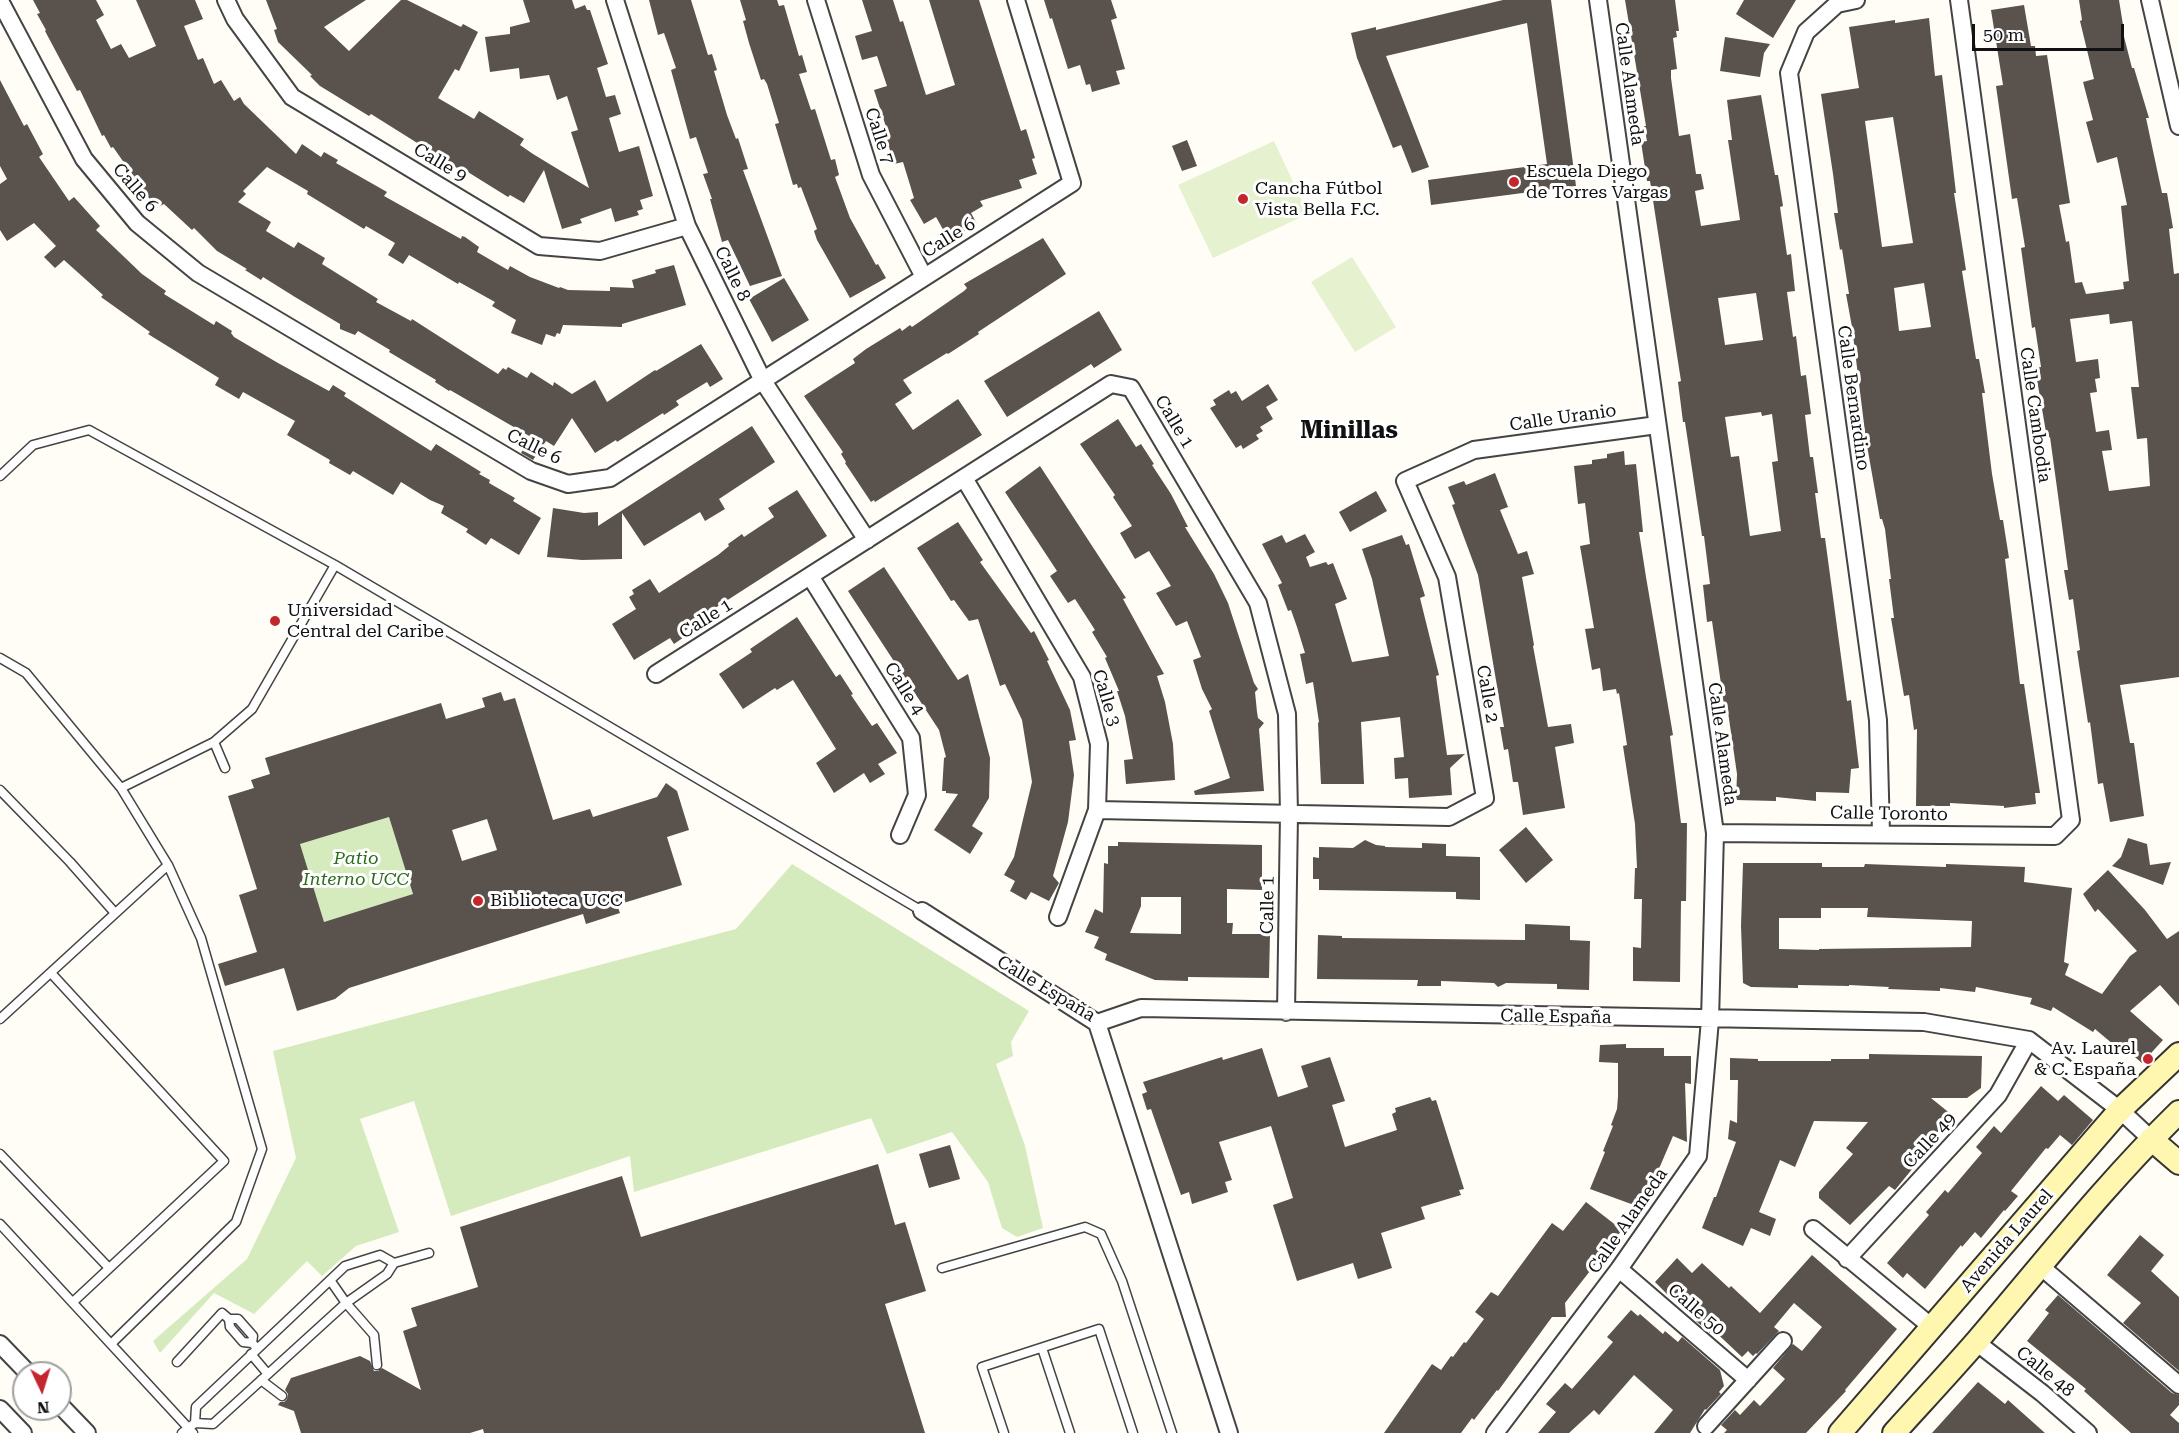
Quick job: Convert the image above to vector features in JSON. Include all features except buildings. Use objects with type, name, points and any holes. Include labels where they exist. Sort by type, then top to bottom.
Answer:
[{"type":"street","name":"Calle 9","points":[[226,0],[235,19],[292,97],[539,246],[600,251],[687,226]]},
{"type":"street","name":"Calle 8","points":[[615,0],[687,226],[763,381],[867,540]]},
{"type":"street","name":"Calle 7","points":[[816,0],[871,175],[924,277]]},
{"type":"street","name":"Calle 6","points":[[0,1],[84,159],[138,223],[198,273],[531,471],[568,484],[610,478],[1072,183],[1016,0]]},
{"type":"street","name":"Calle Alameda","points":[[1495,1433],[1619,1269],[1698,1156],[1710,1020],[1715,832],[1598,0]]},
{"type":"street","name":"Calle Bernardino","points":[[1856,0],[1837,3],[1806,32],[1790,73],[1878,720],[1881,833]]},
{"type":"street","name":"Calle Cambodia","points":[[1959,0],[2071,820],[2060,831]]},
{"type":"street","points":[[2150,0],[2179,126]]},
{"type":"street","name":"Calle 1","points":[[656,674],[1111,384],[1131,388],[1258,603],[1287,714],[1289,814],[1286,1012]]},
{"type":"street","name":"Calle Uranio","points":[[1474,450],[1657,425]]},
{"type":"street","name":"Calle 2","points":[[1289,814],[1449,817],[1485,798],[1448,577],[1405,482],[1474,450]]},
{"type":"street","name":"Calle 3","points":[[964,478],[1082,677],[1100,744],[1097,810],[1058,917]]},
{"type":"street","name":"Calle 4","points":[[810,576],[911,738],[917,795],[900,835]]},
{"type":"street","points":[[1097,810],[1289,814]]},
{"type":"street","name":"Calle Toronto","points":[[1715,832],[2055,836],[2060,831]]},
{"type":"street","name":"Calle España","points":[[922,911],[1097,1023],[1141,1008],[1710,1020],[1924,1022],[2029,1040],[2120,1110],[2179,1163]]},
{"type":"street","points":[[1097,1023],[1229,1433]]},
{"type":"street","name":"Calle 49","points":[[1847,1259],[1998,1095],[2029,1040]]},
{"type":"street","name":"Avenida Laurel","points":[[1840,1433],[2120,1110],[2179,1054]]},
{"type":"street","points":[[1894,1433],[1976,1342],[2039,1265],[2151,1139],[2179,1112]]},
{"type":"street","points":[[1813,1229],[1933,1328]]},
{"type":"street","points":[[2039,1265],[2179,1385]]},
{"type":"street","name":"Calle 50","points":[[1619,1269],[1748,1380]]},
{"type":"street","points":[[1706,1426],[1783,1341]]},
{"type":"street","name":"Calle 48","points":[[1976,1342],[2042,1393],[2088,1433]]},
{"type":"street","points":[[0,1344],[16,1361]]},
{"type":"street","points":[[0,1409],[23,1433]]},
{"type":"street","points":[[72,1418],[87,1433]]},
{"type":"lane","points":[[0,476],[33,445],[89,430],[334,565],[922,911]]},
{"type":"lane","points":[[121,788],[213,742],[252,709],[334,565]]},
{"type":"lane","points":[[0,658],[26,674],[121,788],[168,865],[201,938],[262,1149],[236,1222],[111,1343]]},
{"type":"lane","points":[[213,742],[225,768]]},
{"type":"lane","points":[[0,790],[70,862],[115,913]]},
{"type":"lane","points":[[0,1019],[168,865]]},
{"type":"lane","points":[[51,973],[224,1161],[73,1302]]},
{"type":"lane","points":[[0,1154],[109,1268]]},
{"type":"lane","points":[[0,1224],[189,1429]]},
{"type":"lane","points":[[942,1268],[1085,1227],[1101,1234],[1122,1281],[1172,1433]]},
{"type":"lane","points":[[189,1429],[213,1424],[345,1303],[387,1274],[394,1263],[429,1252]]},
{"type":"lane","points":[[189,1429],[196,1407],[253,1349],[345,1266],[380,1255],[394,1263]]},
{"type":"lane","points":[[330,1280],[345,1303],[374,1335],[377,1365]]},
{"type":"lane","points":[[177,1362],[222,1313],[229,1319],[230,1328],[253,1349],[264,1377],[282,1396]]},
{"type":"lane","points":[[1004,1433],[982,1367],[1099,1329],[1133,1433]]},
{"type":"lane","points":[[1042,1348],[1071,1433]]},
{"type":"green space","name":"Cancha Fútbol Vista Bella F.C.","points":[[1274,141],[1308,214],[1213,258],[1178,185]]},
{"type":"green space","points":[[1352,257],[1396,327],[1355,352],[1311,282]]},
{"type":"green space","name":"Patio Interno UCC","points":[[389,817],[413,894],[324,922],[300,844]]},
{"type":"green space","points":[[792,864],[1029,1011],[1011,1042],[1013,1056],[996,1064],[1025,1146],[1043,1228],[1017,1237],[1002,1228],[988,1182],[952,1132],[887,1154],[871,1118],[634,1192],[630,1156],[451,1216],[414,1101],[360,1119],[399,1232],[356,1246],[322,1276],[307,1261],[254,1314],[214,1293],[160,1353],[153,1341],[247,1259],[296,1158],[273,1051],[736,929]]},
{"type":"place","name":"Escuela Diego de Torres Vargas","points":[[1514,182]]},
{"type":"place","name":"Cancha Fútbol Vista Bella F.C.","points":[[1243,199]]},
{"type":"place","name":"Universidad Central del Caribe","points":[[275,621]]},
{"type":"place","name":"Biblioteca UCC","points":[[478,901]]},
{"type":"place","name":"Av. Laurel & C. España","points":[[2148,1059]]},
{"type":"district","name":"Minillas","points":[[1349,431]]}]
